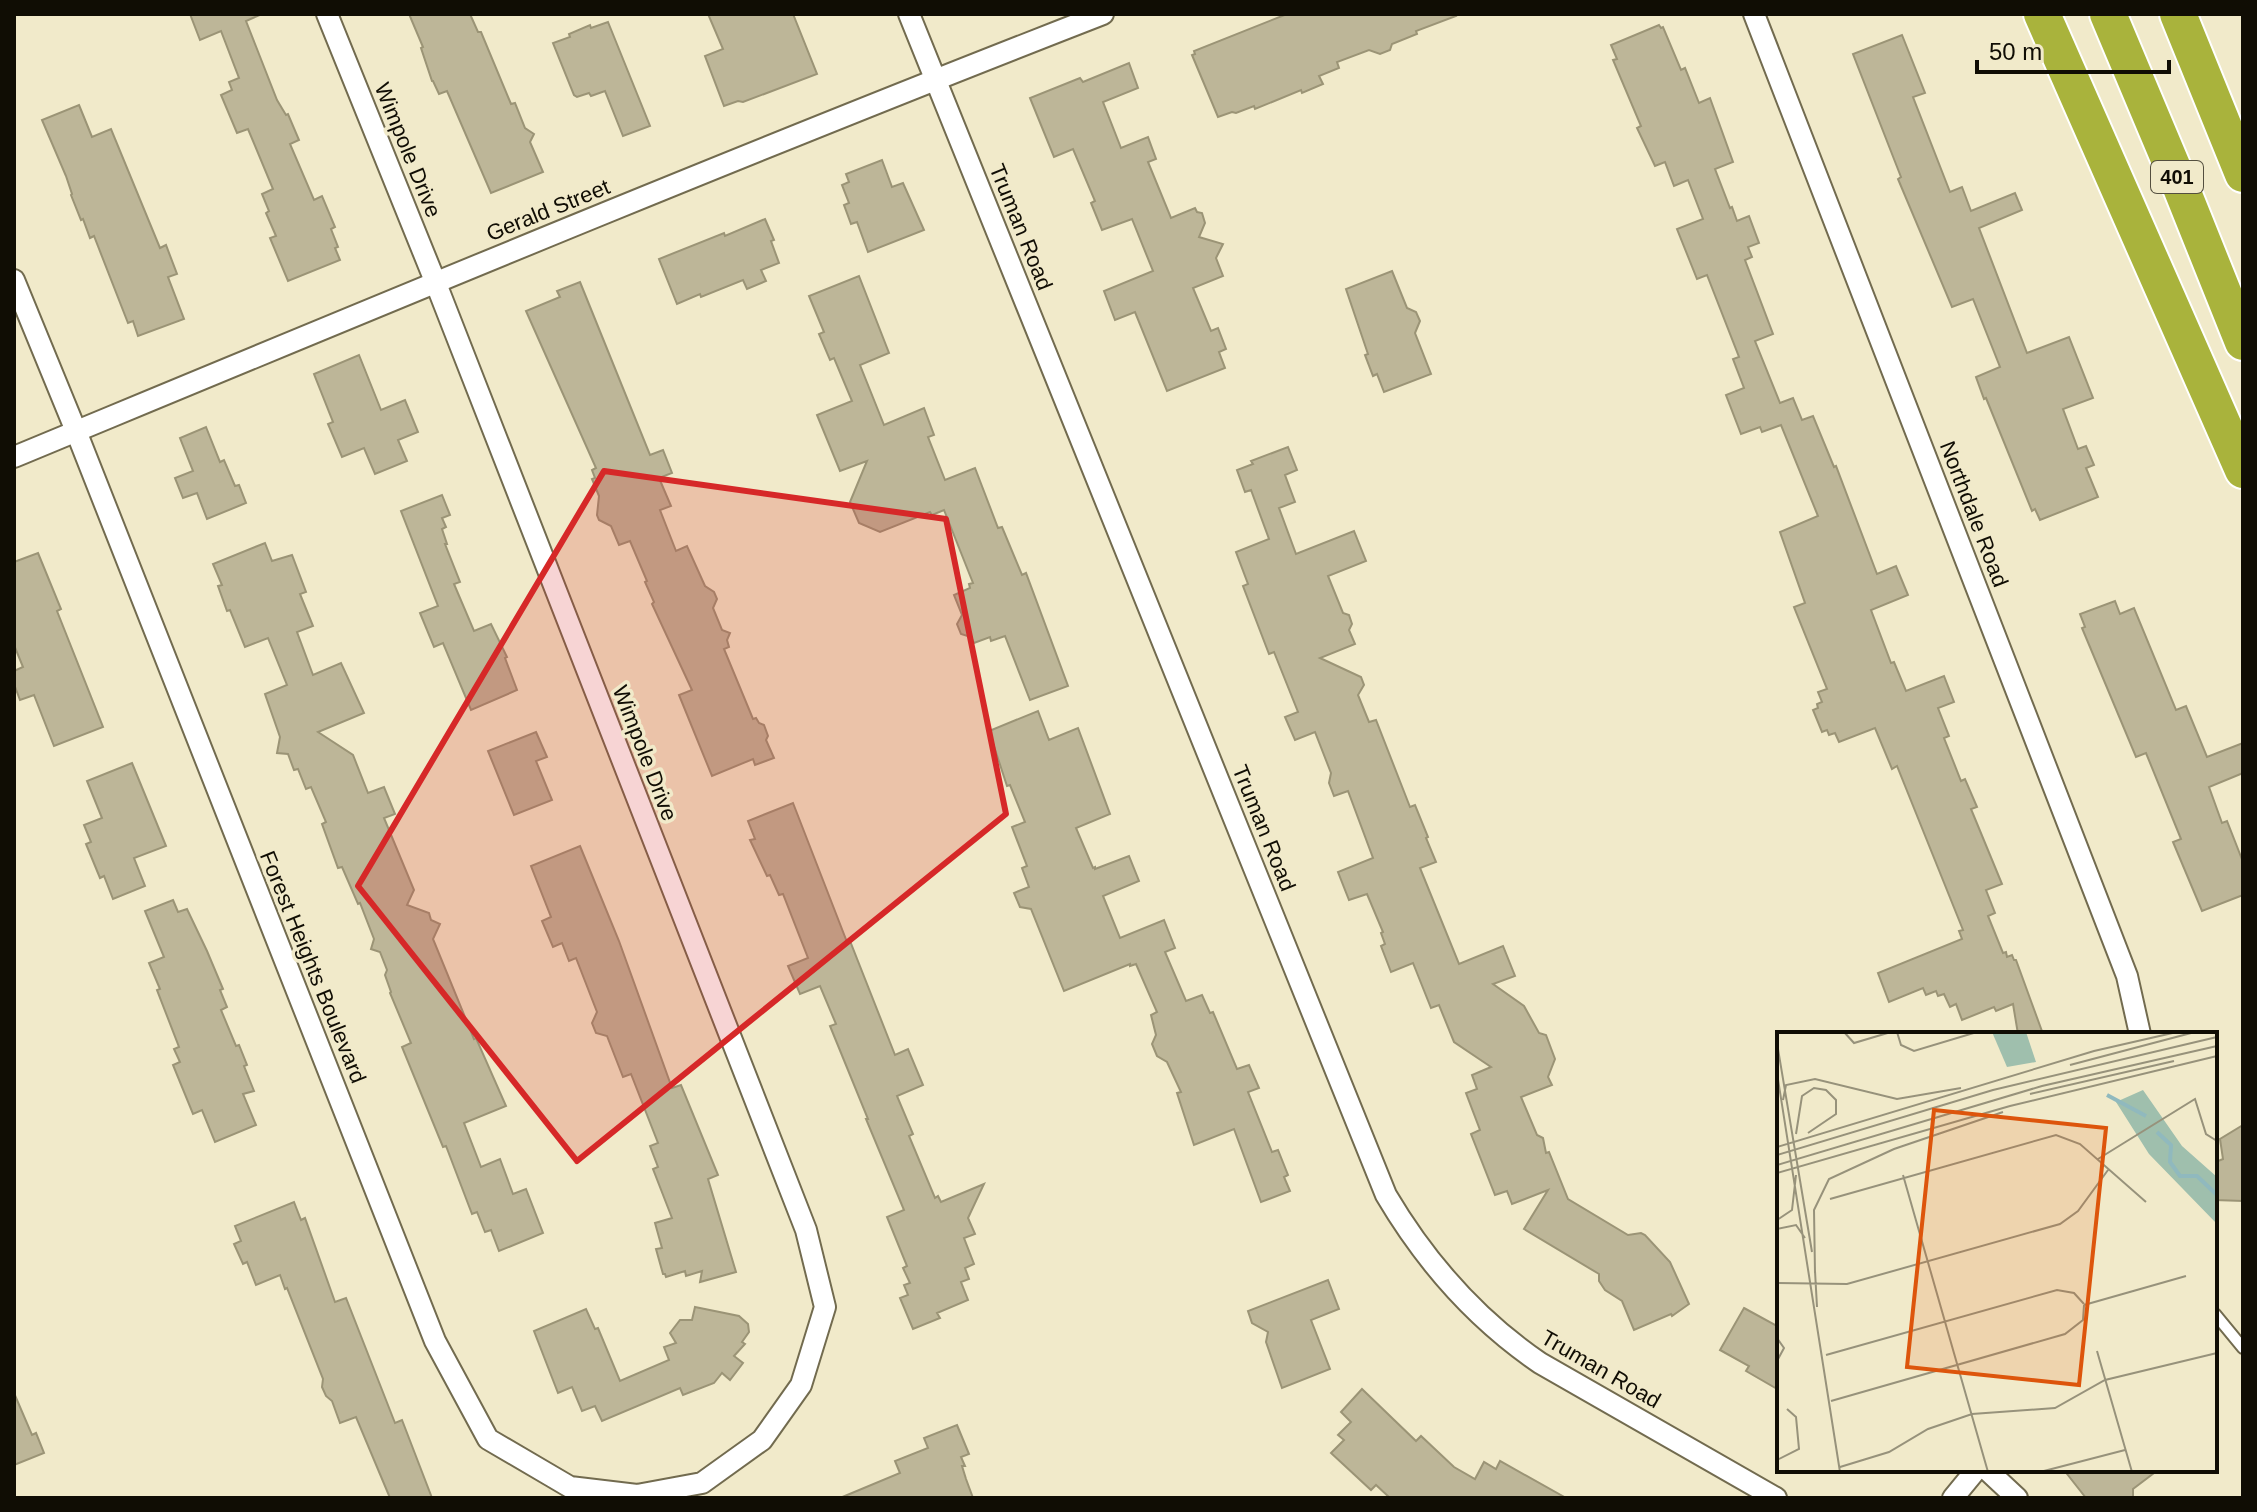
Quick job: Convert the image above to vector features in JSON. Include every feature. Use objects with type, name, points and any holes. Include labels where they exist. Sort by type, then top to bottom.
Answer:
[{"type":"highway","points":[[2042,14],[2243,470]]},
{"type":"highway","name":"401","points":[[2108,14],[2243,342]]},
{"type":"highway","name":"401","points":[[2178,14],[2243,174]]},
{"type":"street","name":"Wimpole Drive","points":[[327,14],[435,281],[806,1230],[825,1307],[801,1385],[762,1440],[705,1491]]},
{"type":"street","name":"Truman Road","points":[[909,14],[1386,1195],[1407,1231],[1476,1312],[1512,1343],[1540,1363],[1776,1498]]},
{"type":"street","name":"Gerald Street","points":[[14,457],[435,281],[1103,14]]},
{"type":"street","name":"Northdale Road","points":[[1754,14],[2127,976],[2140,1032]]},
{"type":"street","name":"Forest Heights Boulevard","points":[[14,280],[435,1341],[488,1439],[570,1487],[637,1495],[705,1491]]},
{"type":"street","points":[[1953,1498],[1974,1472]]},
{"type":"street","points":[[1989,1472],[2017,1498]]},
{"type":"lane","points":[[2217,1316],[2243,1348]]},
{"type":"highlighted area","points":[[604,471],[946,519],[1006,814],[577,1161],[358,886]]},
{"type":"building","points":[[190,14],[262,14],[246,21],[277,100],[288,114],[299,140],[290,144],[314,200],[322,196],[335,227],[331,229],[340,260],[288,281],[270,238],[276,236],[262,194],[273,189],[248,129],[237,133],[221,95],[232,90],[229,82],[239,78],[221,31],[200,40]]},
{"type":"building","points":[[409,14],[470,14],[478,32],[481,32],[511,104],[515,103],[525,128],[534,134],[530,142],[543,172],[491,193],[447,91],[439,94],[432,81],[423,47]]},
{"type":"building","points":[[708,14],[793,14],[817,74],[724,106],[705,56],[723,49]]},
{"type":"building","points":[[1287,14],[1456,16],[1416,31],[1417,34],[1392,44],[1390,50],[1380,54],[1369,50],[1337,62],[1339,68],[1319,76],[1323,84],[1302,93],[1301,90],[1255,109],[1254,106],[1218,117],[1192,55],[1194,51]]},
{"type":"building","points":[[608,22],[650,126],[623,136],[605,91],[591,96],[589,93],[574,95],[553,43],[590,25],[591,28]]},
{"type":"building","points":[[1659,25],[1663,27],[1699,103],[1710,98],[1733,162],[1715,169],[1737,221],[1749,216],[1759,243],[1748,247],[1752,257],[1745,260],[1773,334],[1755,341],[1780,403],[1793,398],[1802,420],[1813,416],[1836,466],[1877,574],[1896,566],[1908,595],[1871,610],[1891,663],[1894,662],[1906,691],[1944,676],[1954,702],[1938,708],[1949,736],[1944,738],[1961,781],[1965,779],[1977,807],[1971,809],[2002,884],[1986,890],[1995,913],[1988,916],[2003,953],[2006,952],[2007,957],[2012,955],[2016,960],[2042,1032],[2018,1032],[2013,1004],[1996,1011],[1994,1007],[1962,1020],[1956,1004],[1950,1007],[1944,994],[1938,996],[1936,991],[1926,995],[1923,988],[1889,1002],[1878,973],[1962,939],[1959,931],[1963,930],[1897,766],[1892,769],[1875,728],[1839,742],[1835,733],[1829,735],[1827,730],[1822,732],[1813,710],[1822,702],[1818,692],[1827,689],[1794,607],[1805,603],[1780,532],[1818,516],[1781,425],[1762,432],[1760,427],[1741,434],[1726,395],[1744,388],[1733,359],[1739,357],[1707,275],[1697,279],[1677,229],[1703,219],[1688,180],[1674,186],[1665,162],[1655,166],[1637,128],[1641,126],[1613,60],[1617,59],[1611,45]]},
{"type":"building","points":[[1902,35],[1925,93],[1913,97],[1950,192],[1962,187],[1971,211],[2015,193],[2022,210],[1979,228],[2027,353],[2069,337],[2093,398],[2063,409],[2078,449],[2086,446],[2094,465],[2086,468],[2098,497],[2040,520],[2035,509],[2032,511],[1976,377],[2000,367],[1973,299],[1952,307],[1898,179],[1901,177],[1853,54]]},
{"type":"building","points":[[1129,63],[1138,88],[1103,102],[1121,148],[1148,137],[1156,159],[1148,162],[1171,218],[1195,208],[1202,213],[1205,223],[1199,237],[1223,244],[1216,258],[1223,276],[1193,288],[1211,331],[1218,328],[1226,349],[1219,352],[1225,368],[1167,391],[1135,312],[1115,320],[1104,291],[1153,271],[1132,219],[1102,230],[1091,203],[1095,201],[1073,149],[1054,157],[1030,98],[1080,78],[1083,82]]},
{"type":"building","points":[[79,105],[92,137],[111,129],[160,248],[166,245],[177,274],[168,277],[184,319],[138,336],[133,321],[128,323],[94,236],[90,238],[81,220],[42,120]]},
{"type":"building","points":[[882,160],[892,187],[903,183],[924,230],[868,252],[857,222],[851,224],[844,205],[849,203],[842,185],[849,182],[846,174]]},
{"type":"building","points":[[765,219],[779,263],[761,270],[766,281],[747,289],[743,280],[677,304],[659,259]]},
{"type":"building","points":[[1392,271],[1407,308],[1416,312],[1420,321],[1415,333],[1431,374],[1384,392],[1377,374],[1373,376],[1365,355],[1368,354],[1346,289]]},
{"type":"building","points":[[859,276],[889,353],[860,365],[884,425],[924,408],[934,435],[928,437],[945,480],[975,468],[998,528],[1002,527],[1022,575],[1026,573],[1068,686],[1030,700],[1005,636],[974,643],[971,637],[961,634],[957,624],[962,615],[954,595],[970,588],[969,584],[973,583],[944,510],[932,515],[930,512],[880,532],[859,523],[850,502],[867,461],[840,471],[817,415],[852,401],[834,358],[830,360],[819,334],[824,332],[809,296]]},
{"type":"building","points":[[580,282],[650,455],[663,450],[672,473],[659,478],[671,506],[660,510],[676,551],[687,546],[705,586],[714,592],[717,599],[713,608],[722,630],[730,633],[727,640],[729,647],[724,649],[753,719],[764,725],[768,736],[766,740],[774,758],[755,765],[753,759],[712,776],[679,695],[692,690],[652,604],[647,581],[630,541],[619,545],[611,526],[599,520],[599,496],[592,479],[595,478],[592,470],[596,468],[526,311],[560,297],[557,291]]},
{"type":"building","points":[[359,355],[381,410],[405,400],[418,432],[398,440],[407,461],[375,474],[364,448],[342,457],[328,424],[333,422],[314,374]]},
{"type":"building","points":[[206,427],[220,462],[224,460],[246,503],[207,519],[197,493],[183,498],[175,478],[193,471],[180,438]]},
{"type":"building","points":[[1288,447],[1297,470],[1285,475],[1295,502],[1279,508],[1296,554],[1354,531],[1366,561],[1328,576],[1343,613],[1349,615],[1352,624],[1349,630],[1355,644],[1320,658],[1361,677],[1364,685],[1358,695],[1369,722],[1376,720],[1410,807],[1415,805],[1428,837],[1436,862],[1420,868],[1459,964],[1503,946],[1515,976],[1493,984],[1524,1006],[1539,1033],[1546,1035],[1555,1059],[1548,1077],[1552,1085],[1521,1097],[1537,1135],[1543,1138],[1546,1153],[1549,1152],[1568,1199],[1628,1235],[1645,1235],[1670,1262],[1689,1304],[1672,1316],[1634,1330],[1622,1301],[1605,1290],[1599,1281],[1599,1274],[1524,1229],[1548,1190],[1512,1204],[1507,1191],[1495,1195],[1471,1134],[1480,1130],[1466,1093],[1477,1089],[1472,1075],[1491,1067],[1454,1042],[1439,1005],[1431,1008],[1413,963],[1391,972],[1381,946],[1385,944],[1383,932],[1367,894],[1349,900],[1338,872],[1373,858],[1348,791],[1334,796],[1329,783],[1331,773],[1315,732],[1295,740],[1285,717],[1298,712],[1274,652],[1269,654],[1243,586],[1248,584],[1236,552],[1269,539],[1251,490],[1245,492],[1237,470],[1253,464],[1251,461]]},
{"type":"building","points":[[442,495],[450,515],[442,518],[446,527],[442,529],[445,544],[460,582],[454,584],[474,631],[491,624],[507,657],[517,690],[471,710],[443,643],[434,647],[420,613],[438,606],[401,511]]},
{"type":"building","points":[[265,543],[272,561],[292,555],[306,592],[300,594],[313,626],[297,632],[313,675],[341,663],[364,713],[318,732],[353,755],[368,793],[384,787],[395,814],[384,818],[414,890],[407,905],[429,913],[431,920],[440,924],[433,939],[474,1039],[506,1106],[464,1123],[481,1167],[500,1159],[513,1194],[526,1189],[543,1233],[499,1251],[491,1230],[485,1232],[477,1212],[472,1214],[402,1047],[411,1043],[390,993],[385,975],[387,970],[380,952],[371,949],[374,939],[342,867],[338,868],[322,824],[326,822],[311,787],[306,789],[288,754],[277,753],[280,737],[265,694],[287,685],[268,638],[245,647],[218,586],[222,585],[213,564]]},
{"type":"building","points":[[38,553],[61,609],[57,611],[103,727],[54,746],[34,695],[20,700],[14,684],[14,671],[23,667],[14,645],[14,562]]},
{"type":"building","points":[[2115,601],[2120,614],[2134,608],[2176,710],[2186,706],[2207,757],[2243,743],[2243,773],[2209,787],[2222,823],[2227,821],[2243,862],[2243,895],[2202,911],[2173,842],[2181,839],[2146,753],[2136,757],[2082,628],[2085,627],[2080,614]]},
{"type":"building","points":[[1038,711],[1049,740],[1078,728],[1110,814],[1076,828],[1093,868],[1129,856],[1139,881],[1103,896],[1120,938],[1164,920],[1175,948],[1165,952],[1186,1001],[1202,995],[1210,1013],[1213,1012],[1237,1069],[1249,1065],[1259,1088],[1248,1092],[1272,1152],[1278,1150],[1288,1175],[1284,1177],[1290,1191],[1261,1202],[1234,1129],[1194,1145],[1177,1093],[1181,1092],[1167,1062],[1157,1056],[1152,1044],[1156,1035],[1151,1015],[1157,1012],[1136,964],[1064,991],[1031,909],[1020,907],[1014,893],[1029,887],[1022,868],[1027,866],[1012,827],[1025,822],[1010,785],[1007,786],[989,731]]},
{"type":"building","points":[[536,732],[547,757],[536,761],[552,800],[514,815],[488,751]]},
{"type":"building","points":[[132,763],[166,846],[134,858],[145,886],[113,899],[104,876],[100,878],[86,844],[91,842],[84,825],[102,818],[87,781]]},
{"type":"building","points":[[793,803],[895,1055],[908,1049],[923,1085],[897,1096],[913,1134],[909,1136],[935,1198],[938,1196],[941,1202],[984,1184],[968,1218],[975,1234],[964,1238],[974,1264],[965,1268],[969,1279],[961,1282],[968,1300],[937,1313],[940,1318],[913,1329],[900,1298],[908,1295],[904,1285],[910,1283],[903,1268],[907,1266],[887,1217],[904,1210],[830,1026],[836,1024],[820,986],[800,994],[788,966],[808,958],[783,894],[779,895],[770,875],[767,876],[750,840],[755,839],[748,821]]},
{"type":"building","points":[[580,846],[619,941],[672,1088],[681,1085],[718,1175],[708,1179],[736,1272],[700,1282],[702,1271],[686,1276],[685,1271],[666,1277],[663,1274],[656,1249],[662,1248],[655,1223],[672,1218],[653,1169],[658,1167],[650,1146],[658,1143],[631,1074],[623,1077],[607,1036],[596,1033],[592,1023],[597,1012],[576,958],[569,961],[562,943],[553,947],[542,921],[551,917],[531,866]]},
{"type":"building","points":[[173,900],[178,912],[187,909],[207,951],[223,989],[220,990],[227,1007],[221,1010],[236,1046],[239,1045],[254,1091],[243,1094],[256,1125],[215,1142],[202,1110],[193,1114],[173,1065],[180,1062],[174,1049],[179,1047],[149,963],[164,957],[145,911]]},
{"type":"building","points":[[2243,1125],[2243,1201],[2217,1200],[2217,1166],[2218,1161],[2223,1159],[2220,1139]]},
{"type":"building","points":[[294,1202],[301,1220],[305,1218],[335,1302],[346,1298],[395,1423],[402,1420],[432,1498],[390,1498],[356,1417],[340,1423],[332,1401],[326,1396],[323,1379],[280,1275],[256,1285],[247,1262],[243,1264],[234,1244],[241,1241],[235,1226]]},
{"type":"building","points":[[1328,1280],[1339,1309],[1311,1320],[1330,1369],[1282,1388],[1266,1342],[1268,1332],[1252,1323],[1248,1311]]},
{"type":"building","points":[[695,1307],[739,1316],[748,1324],[749,1332],[742,1342],[745,1344],[734,1356],[743,1363],[730,1380],[722,1373],[714,1383],[683,1395],[680,1388],[602,1421],[595,1406],[582,1411],[572,1387],[558,1393],[534,1331],[586,1309],[595,1329],[598,1328],[620,1381],[669,1360],[664,1347],[676,1343],[670,1333],[680,1320],[692,1320]]},
{"type":"building","points":[[1744,1308],[1777,1326],[1777,1389],[1746,1371],[1749,1366],[1720,1350]]},
{"type":"building","points":[[1362,1389],[1416,1441],[1421,1436],[1454,1467],[1475,1479],[1484,1462],[1496,1469],[1500,1461],[1566,1498],[1390,1498],[1376,1485],[1371,1490],[1331,1453],[1344,1440],[1338,1435],[1351,1422],[1341,1412]]},
{"type":"building","points":[[14,1393],[32,1435],[36,1433],[44,1453],[14,1465]]},
{"type":"building","points":[[957,1425],[969,1454],[961,1457],[973,1498],[840,1498],[900,1473],[895,1461],[928,1448],[924,1438]]},
{"type":"building","points":[[2066,1472],[2155,1472],[2133,1489],[2133,1498],[2086,1498]]}]
